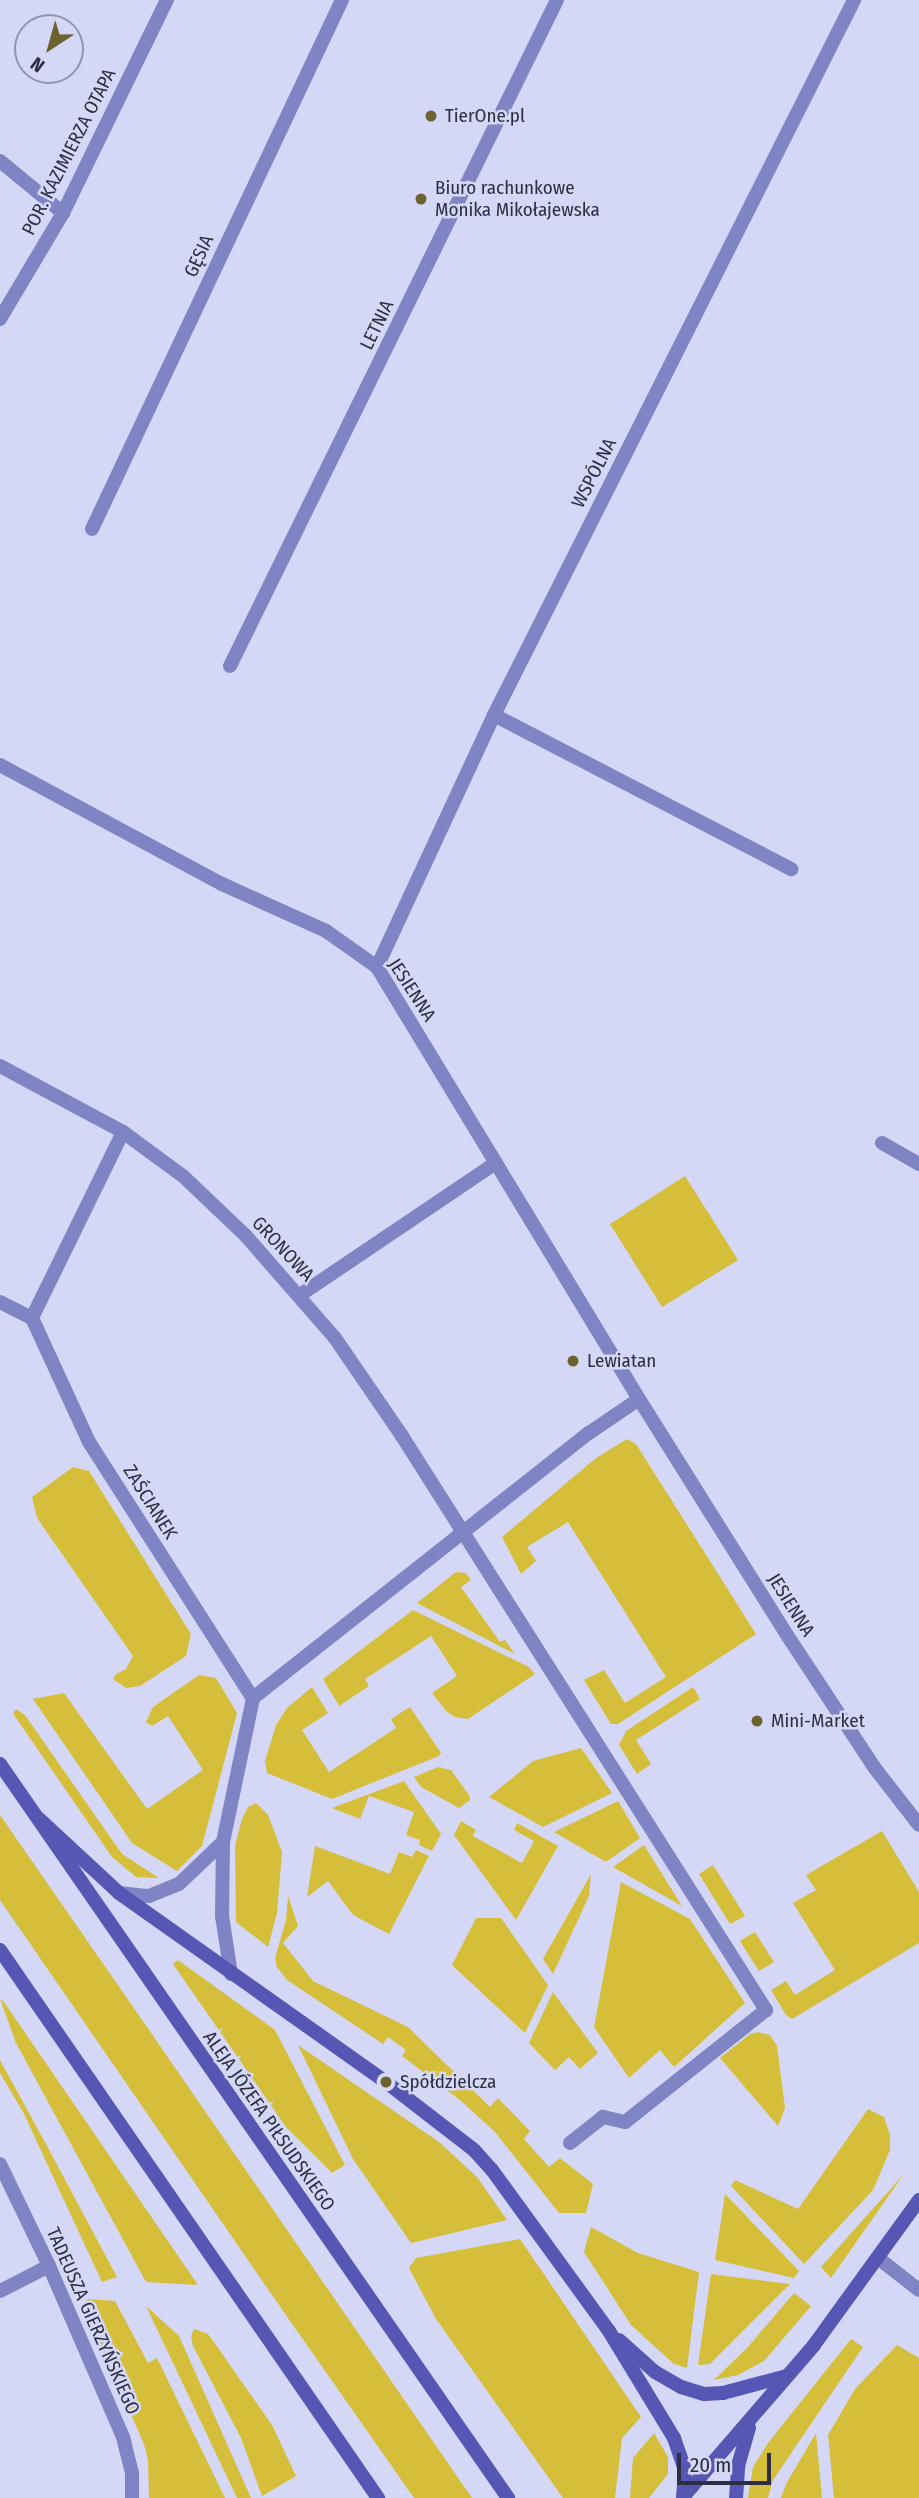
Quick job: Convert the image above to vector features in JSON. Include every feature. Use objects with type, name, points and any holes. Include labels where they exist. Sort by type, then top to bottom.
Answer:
[{"type":"main road","name":"ALEJA JÓZEFA PIŁSUDSKIEGO","points":[[0,1764],[508,2498]]},
{"type":"main road","points":[[38,1818],[119,1893],[400,2093],[474,2150],[492,2170],[609,2331],[682,2455],[685,2470],[682,2498]]},
{"type":"main road","points":[[0,1950],[378,2498]]},
{"type":"main road","points":[[682,2498],[849,2301],[919,2200]]},
{"type":"main road","points":[[609,2331],[655,2372],[681,2387],[704,2394],[723,2393],[787,2376]]},
{"type":"main road","points":[[736,2498],[738,2466],[752,2418]]},
{"type":"street","name":"POR. KAZIMIERZA OTAPA","points":[[0,319],[63,214],[167,0]]},
{"type":"street","name":"GĘSIA","points":[[92,529],[342,0]]},
{"type":"street","name":"LETNIA","points":[[230,666],[557,0]]},
{"type":"street","name":"WSPÓLNA","points":[[377,967],[494,715],[854,0]]},
{"type":"street","points":[[0,161],[63,214]]},
{"type":"street","points":[[494,715],[791,869]]},
{"type":"street","name":"JESIENNA","points":[[0,765],[222,884],[326,931],[377,967],[639,1399],[859,1745],[919,1825]]},
{"type":"street","name":"GRONOWA","points":[[0,1066],[123,1132],[204,1194],[300,1295],[362,1375],[766,2010],[625,2122],[603,2117],[570,2143]]},
{"type":"street","points":[[0,1302],[32,1318],[123,1132]]},
{"type":"street","points":[[882,1143],[919,1164]]},
{"type":"street","points":[[300,1295],[496,1163]]},
{"type":"street","name":"ZAŚCIANEK","points":[[32,1318],[89,1442],[253,1698]]},
{"type":"street","points":[[230,1974],[222,1916],[223,1842],[253,1698],[589,1433],[639,1399]]},
{"type":"street","points":[[119,1893],[149,1896],[173,1887],[199,1868],[223,1842]]},
{"type":"street","name":"TADEUSZA GIERZYŃSKIEGO","points":[[0,2164],[49,2266],[128,2451],[132,2498]]},
{"type":"street","points":[[878,2258],[919,2290]]},
{"type":"street","points":[[0,2291],[49,2266]]},
{"type":"shaded area","points":[[685,1176],[738,1260],[662,1307],[610,1224]]},
{"type":"shaded area","points":[[627,1439],[636,1444],[756,1634],[618,1724],[611,1724],[584,1680],[604,1670],[625,1703],[666,1677],[568,1522],[527,1547],[536,1561],[521,1574],[502,1537],[596,1458]]},
{"type":"shaded area","points":[[73,1467],[89,1471],[191,1634],[186,1656],[140,1686],[126,1688],[113,1679],[116,1674],[126,1669],[133,1656],[37,1518],[32,1497]]},
{"type":"shaded area","points":[[456,1572],[466,1573],[471,1580],[461,1587],[500,1642],[505,1640],[515,1654],[417,1603]]},
{"type":"shaded area","points":[[413,1610],[529,1667],[535,1674],[468,1719],[455,1717],[446,1711],[432,1693],[457,1676],[431,1636],[365,1679],[369,1686],[339,1706],[323,1679]]},
{"type":"shaded area","points":[[199,1675],[216,1678],[237,1713],[202,1846],[177,1871],[132,1843],[33,1699],[64,1693],[147,1809],[203,1770],[168,1716],[152,1726],[146,1722],[153,1707]]},
{"type":"shaded area","points":[[312,1687],[328,1713],[302,1730],[329,1772],[396,1728],[391,1719],[410,1707],[441,1753],[332,1799],[267,1773],[265,1761],[276,1725],[287,1708]]},
{"type":"shaded area","points":[[693,1687],[700,1699],[636,1740],[651,1764],[637,1774],[619,1745],[626,1731]]},
{"type":"shaded area","points":[[16,1709],[25,1715],[122,1854],[159,1878],[136,1877],[112,1857],[16,1718],[13,1713]]},
{"type":"shaded area","points":[[581,1748],[612,1793],[543,1827],[489,1797],[533,1761]]},
{"type":"shaded area","points":[[438,1767],[451,1770],[469,1795],[470,1800],[459,1808],[421,1787],[414,1777]]},
{"type":"shaded area","points":[[404,1781],[441,1834],[432,1851],[419,1845],[420,1840],[406,1835],[414,1812],[369,1796],[360,1819],[332,1808]]},
{"type":"shaded area","points":[[618,1801],[640,1838],[606,1862],[554,1832]]},
{"type":"shaded area","points":[[256,1803],[268,1815],[282,1852],[277,1913],[268,1947],[236,1922],[235,1846],[242,1819],[248,1807]]},
{"type":"shaded area","points":[[0,1815],[472,2498],[414,2498],[281,2308],[0,1900]]},
{"type":"shaded area","points":[[461,1821],[476,1830],[473,1836],[522,1863],[534,1841],[514,1830],[517,1823],[558,1846],[516,1920],[454,1835]]},
{"type":"shaded area","points":[[882,1831],[919,1892],[919,1943],[792,2019],[786,2015],[771,1990],[786,1981],[795,1995],[835,1970],[793,1903],[816,1890],[806,1875]]},
{"type":"shaded area","points":[[644,1845],[682,1906],[613,1867]]},
{"type":"shaded area","points":[[315,1846],[390,1874],[399,1852],[412,1857],[416,1850],[429,1856],[389,1934],[353,1915],[328,1881],[307,1897]]},
{"type":"shaded area","points":[[713,1865],[745,1916],[730,1924],[699,1874]]},
{"type":"shaded area","points":[[591,1874],[589,1896],[553,1974],[543,1959]]},
{"type":"shaded area","points":[[621,1882],[690,1919],[745,2003],[674,2067],[660,2050],[629,2078],[594,2027]]},
{"type":"shaded area","points":[[288,1896],[298,1926],[283,1943],[313,1981],[408,2027],[490,2107],[498,2098],[530,2131],[524,2139],[549,2167],[560,2158],[593,2184],[586,2213],[559,2213],[495,2132],[461,2101],[402,2056],[406,2050],[388,2037],[383,2044],[287,1980],[277,1967],[275,1958],[286,1920]]},
{"type":"shaded area","points":[[476,1918],[501,1918],[548,1985],[525,2033],[452,1965]]},
{"type":"shaded area","points":[[755,1932],[774,1962],[759,1971],[740,1941]]},
{"type":"shaded area","points":[[178,1960],[275,2030],[345,2165],[332,2173],[286,2127],[173,1964]]},
{"type":"shaded area","points":[[553,1992],[598,2053],[580,2069],[569,2057],[555,2070],[529,2043]]},
{"type":"shaded area","points":[[0,1999],[198,2285],[146,2282],[16,2043]]},
{"type":"shaded area","points":[[758,2032],[770,2035],[777,2046],[785,2108],[778,2126],[720,2058],[750,2034]]},
{"type":"shaded area","points":[[298,2045],[439,2142],[477,2177],[507,2220],[411,2243],[353,2159]]},
{"type":"shaded area","points":[[0,2060],[117,2277],[102,2282],[23,2112],[0,2073]]},
{"type":"shaded area","points":[[868,2109],[884,2117],[890,2135],[890,2150],[873,2190],[804,2264],[731,2186],[735,2180],[798,2209]]},
{"type":"shaded area","points":[[904,2174],[831,2278],[821,2267]]},
{"type":"shaded area","points":[[725,2194],[799,2271],[794,2278],[715,2260]]},
{"type":"shaded area","points":[[591,2227],[638,2253],[699,2272],[687,2368],[674,2364],[631,2325],[584,2252]]},
{"type":"shaded area","points":[[520,2239],[641,2417],[622,2438],[615,2498],[563,2498],[436,2319],[409,2268],[416,2258]]},
{"type":"shaded area","points":[[711,2274],[790,2284],[710,2364],[698,2365]]},
{"type":"shaded area","points":[[794,2293],[811,2306],[764,2361],[738,2375],[714,2380],[747,2348]]},
{"type":"shaded area","points":[[88,2299],[115,2301],[148,2363],[157,2358],[225,2498],[149,2498],[148,2460],[144,2444],[86,2312],[83,2303]]},
{"type":"shaded area","points":[[146,2306],[179,2336],[251,2498],[237,2498]]},
{"type":"shaded area","points":[[194,2329],[208,2334],[272,2425],[296,2476],[262,2496],[241,2438],[193,2346],[191,2336]]},
{"type":"shaded area","points":[[851,2339],[863,2347],[773,2480],[768,2498],[748,2498],[753,2467],[768,2443]]},
{"type":"shaded area","points":[[897,2345],[919,2358],[919,2498],[834,2498],[828,2435],[855,2389]]},
{"type":"shaded area","points":[[654,2433],[668,2457],[668,2474],[649,2498],[630,2498],[633,2458]]},
{"type":"shaded area","points":[[816,2433],[822,2498],[781,2498],[786,2484]]},
{"type":"place","name":"TierOne.pl","points":[[431,116]]},
{"type":"place","name":"Biuro rachunkowe Monika Mikołajewska","points":[[421,199]]},
{"type":"place","name":"Lewiatan","points":[[573,1361]]},
{"type":"place","name":"Mini-Market","points":[[757,1721]]},
{"type":"place","name":"Spółdzielcza","points":[[386,2082]]}]
